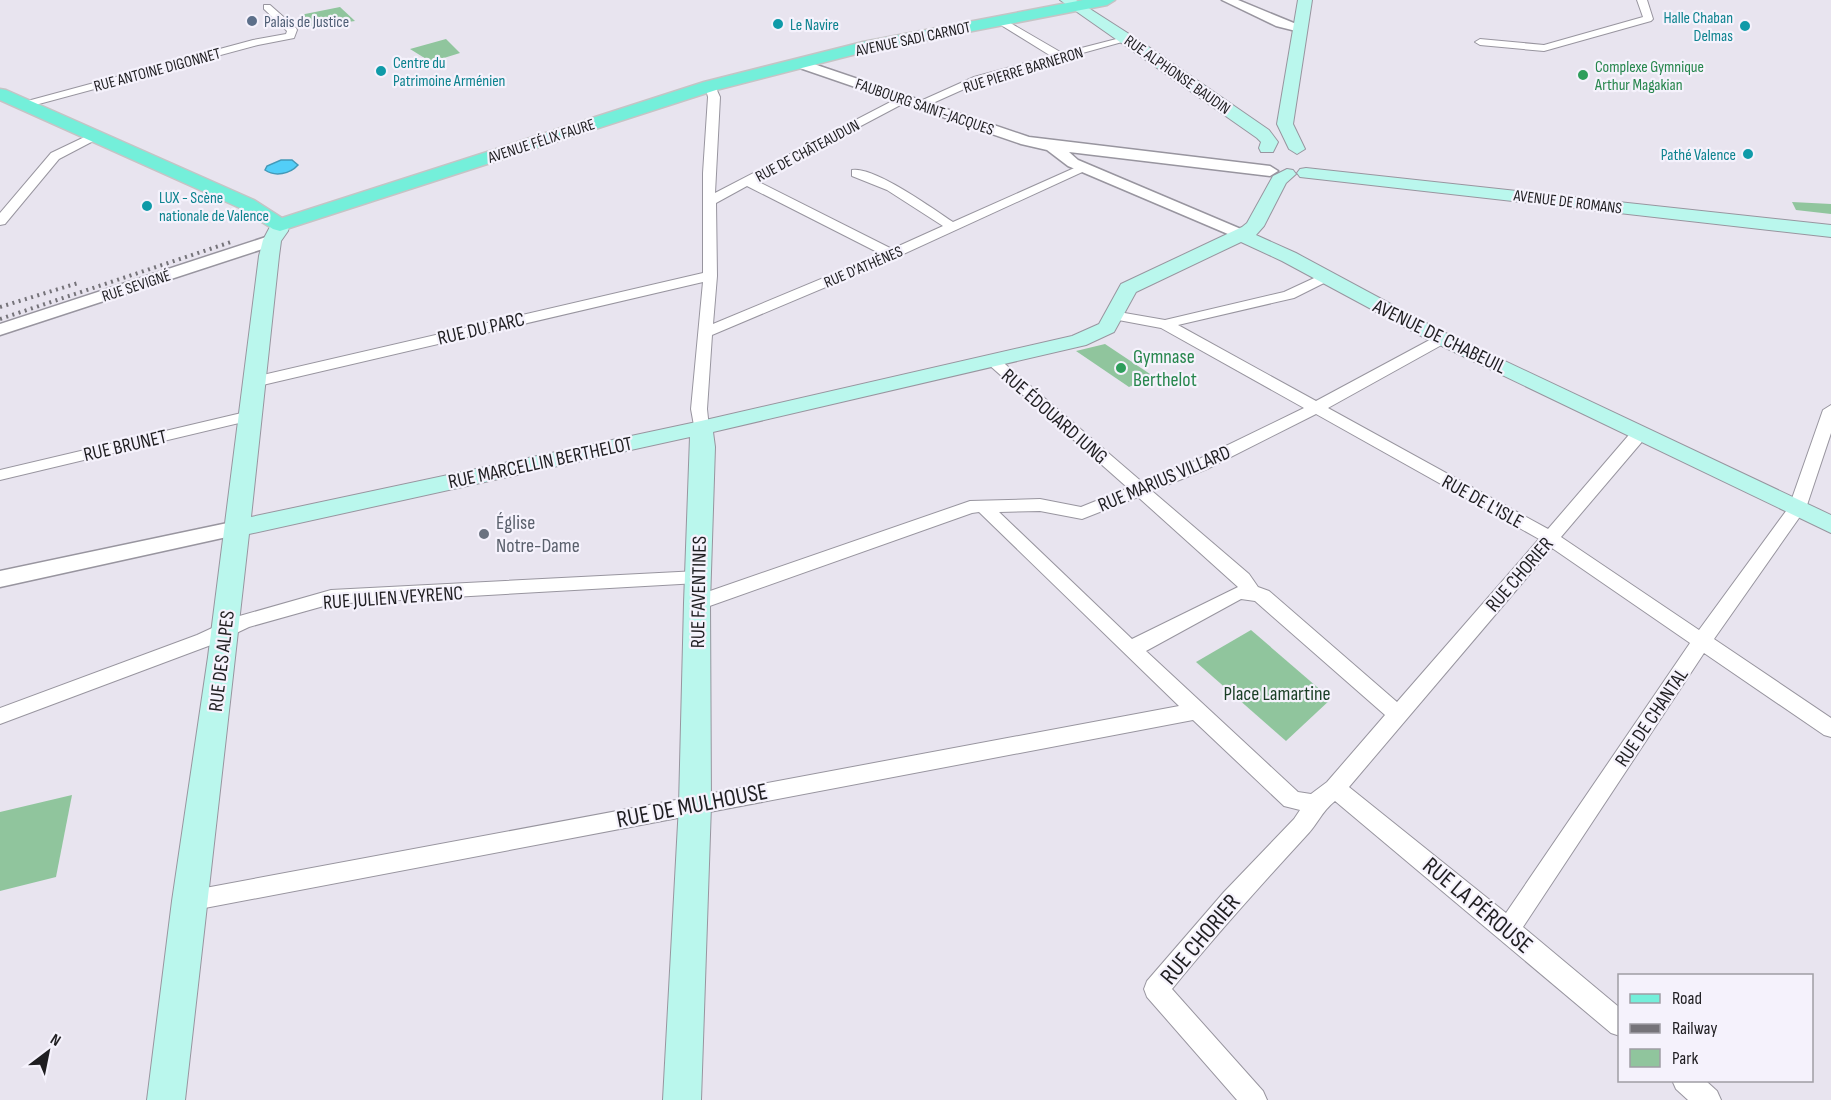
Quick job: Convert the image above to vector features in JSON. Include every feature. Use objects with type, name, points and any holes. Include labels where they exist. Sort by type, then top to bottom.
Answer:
[{"type":"main road","name":"AVENUE SADI CARNOT","points":[[1024,16],[1050,6],[1055,0]]},
{"type":"main road","name":"AVENUE SADI CARNOT","points":[[801,62],[898,40],[1024,16],[1072,3],[1107,0]]},
{"type":"main road","points":[[1297,149],[1285,124],[1305,0]]},
{"type":"main road","name":"RUE ALPHONSE BAUDIN","points":[[1072,3],[1128,39],[1265,141]]},
{"type":"main road","name":"AVENUE FÉLIX FAURE","points":[[276,232],[710,86],[801,62]]},
{"type":"main road","points":[[0,94],[246,204],[276,232]]},
{"type":"main road","points":[[1265,141],[1297,149],[1310,155],[1311,168],[1278,175],[1255,160],[1265,141],[1285,124]]},
{"type":"main road","name":"AVENUE DE ROMANS","points":[[1311,168],[1336,167],[1831,223]]},
{"type":"main road","name":"AVENUE DE ROMANS","points":[[1311,168],[1831,231]]},
{"type":"main road","points":[[1242,235],[1255,226],[1278,175]]},
{"type":"main road","name":"RUE DES ALPES","points":[[166,1100],[254,382],[276,232]]},
{"type":"main road","name":"AVENUE DE CHABEUIL","points":[[1242,235],[1282,253],[1442,339],[1831,525]]},
{"type":"main road","name":"RUE MARCELLIN BERTHELOT","points":[[237,528],[701,428],[1079,341],[1107,328],[1128,288],[1242,235]]},
{"type":"main road","name":"RUE FAVENTINES","points":[[682,1100],[695,805],[697,590],[703,447],[701,428]]},
{"type":"street","points":[[1228,0],[1280,23],[1300,27]]},
{"type":"street","points":[[1480,42],[1544,48],[1648,19],[1642,0]]},
{"type":"street","name":"RUE ANTOINE DIGONNET","points":[[24,105],[257,42],[290,36],[291,30],[267,7]]},
{"type":"street","points":[[1000,20],[1060,57]]},
{"type":"street","name":"RUE PIERRE BARNERON","points":[[920,105],[978,79],[1128,39]]},
{"type":"street","name":"FAUBOURG SAINT-JACQUES","points":[[801,62],[1018,138],[1052,146]]},
{"type":"street","name":"RUE FAVENTINES","points":[[701,428],[699,409],[710,276],[709,173],[714,98],[710,86]]},
{"type":"street","name":"RUE DE CHÂTEAUDUN","points":[[710,201],[904,99]]},
{"type":"street","points":[[0,221],[56,156],[95,136]]},
{"type":"street","points":[[1052,146],[1278,175]]},
{"type":"street","name":"AVENUE DE CHABEUIL","points":[[1052,146],[1079,165],[1242,235]]},
{"type":"street","name":"RUE D'ATHÈNES","points":[[707,332],[892,254],[1079,165]]},
{"type":"street","points":[[856,173],[891,187],[951,226]]},
{"type":"street","points":[[748,182],[892,254]]},
{"type":"street","name":"RUE SEVIGNÉ","points":[[0,330],[276,232]]},
{"type":"street","name":"RUE DU PARC","points":[[254,382],[280,374],[710,276]]},
{"type":"street","points":[[1165,324],[1289,295],[1325,277]]},
{"type":"street","name":"RUE DE L'ISLE","points":[[1113,315],[1165,324],[1550,538],[1831,729]]},
{"type":"street","name":"RUE MARIUS VILLARD","points":[[697,590],[969,507],[1040,505],[1082,513],[1201,465],[1316,408],[1442,339]]},
{"type":"street","name":"RUE ÉDOUARD IUNG","points":[[993,361],[1242,579],[1251,592]]},
{"type":"street","name":"RUE DE CHANTAL","points":[[1508,929],[1702,641],[1797,508],[1831,410]]},
{"type":"street","name":"RUE BRUNET","points":[[0,475],[250,416]]},
{"type":"street","name":"RUE CHORIER","points":[[1399,715],[1640,433]]},
{"type":"street","points":[[984,507],[1125,644],[1136,651],[1140,658],[1293,801],[1315,804],[1335,788],[1399,715],[1262,596],[1251,592],[1238,593],[1139,644],[1136,651]]},
{"type":"street","name":"RUE MARCELLIN BERTHELOT","points":[[0,579],[237,528]]},
{"type":"street","name":"RUE JULIEN VEYRENC","points":[[0,716],[225,631],[243,622],[331,597],[448,592],[697,590]]},
{"type":"street","name":"RUE DE MULHOUSE","points":[[189,901],[1196,711]]},
{"type":"street","name":"RUE LA PÉROUSE","points":[[1335,788],[1618,1022]]},
{"type":"street","name":"RUE CHORIER","points":[[1254,1100],[1156,988],[1232,899],[1302,826],[1315,804]]},
{"type":"street","points":[[1687,1082],[1708,1100]]},
{"type":"green space","points":[[340,7],[355,21],[312,27],[300,15]]},
{"type":"green space","points":[[446,39],[460,53],[431,62],[410,49]]},
{"type":"green space","points":[[1792,202],[1831,204],[1831,214],[1796,210]]},
{"type":"green space","name":"Gymnase Berthelot","points":[[1105,344],[1153,376],[1129,387],[1076,351]]},
{"type":"green space","name":"Place Lamartine","points":[[1251,630],[1331,699],[1286,741],[1196,662]]},
{"type":"green space","points":[[72,795],[56,877],[0,891],[0,812]]},
{"type":"water","points":[[281,160],[292,160],[298,165],[282,174],[265,170],[267,166]]},
{"type":"railway","points":[[0,319],[234,241]]},
{"type":"railway","points":[[0,307],[78,283]]},
{"type":"place","name":"Palais de Justice","points":[[252,21]]},
{"type":"place","name":"Le Navire","points":[[778,24]]},
{"type":"place","name":"Halle Chaban Delmas","points":[[1745,26]]},
{"type":"place","name":"Centre du Patrimoine Arménien","points":[[381,71]]},
{"type":"place","name":"Complexe Gymnique Arthur Magakian","points":[[1583,75]]},
{"type":"place","name":"Pathé Valence","points":[[1748,154]]},
{"type":"place","name":"LUX - Scène nationale de Valence","points":[[147,206]]},
{"type":"place","name":"Gymnase Berthelot","points":[[1121,368]]},
{"type":"place","name":"Église Notre-Dame","points":[[484,534]]}]
